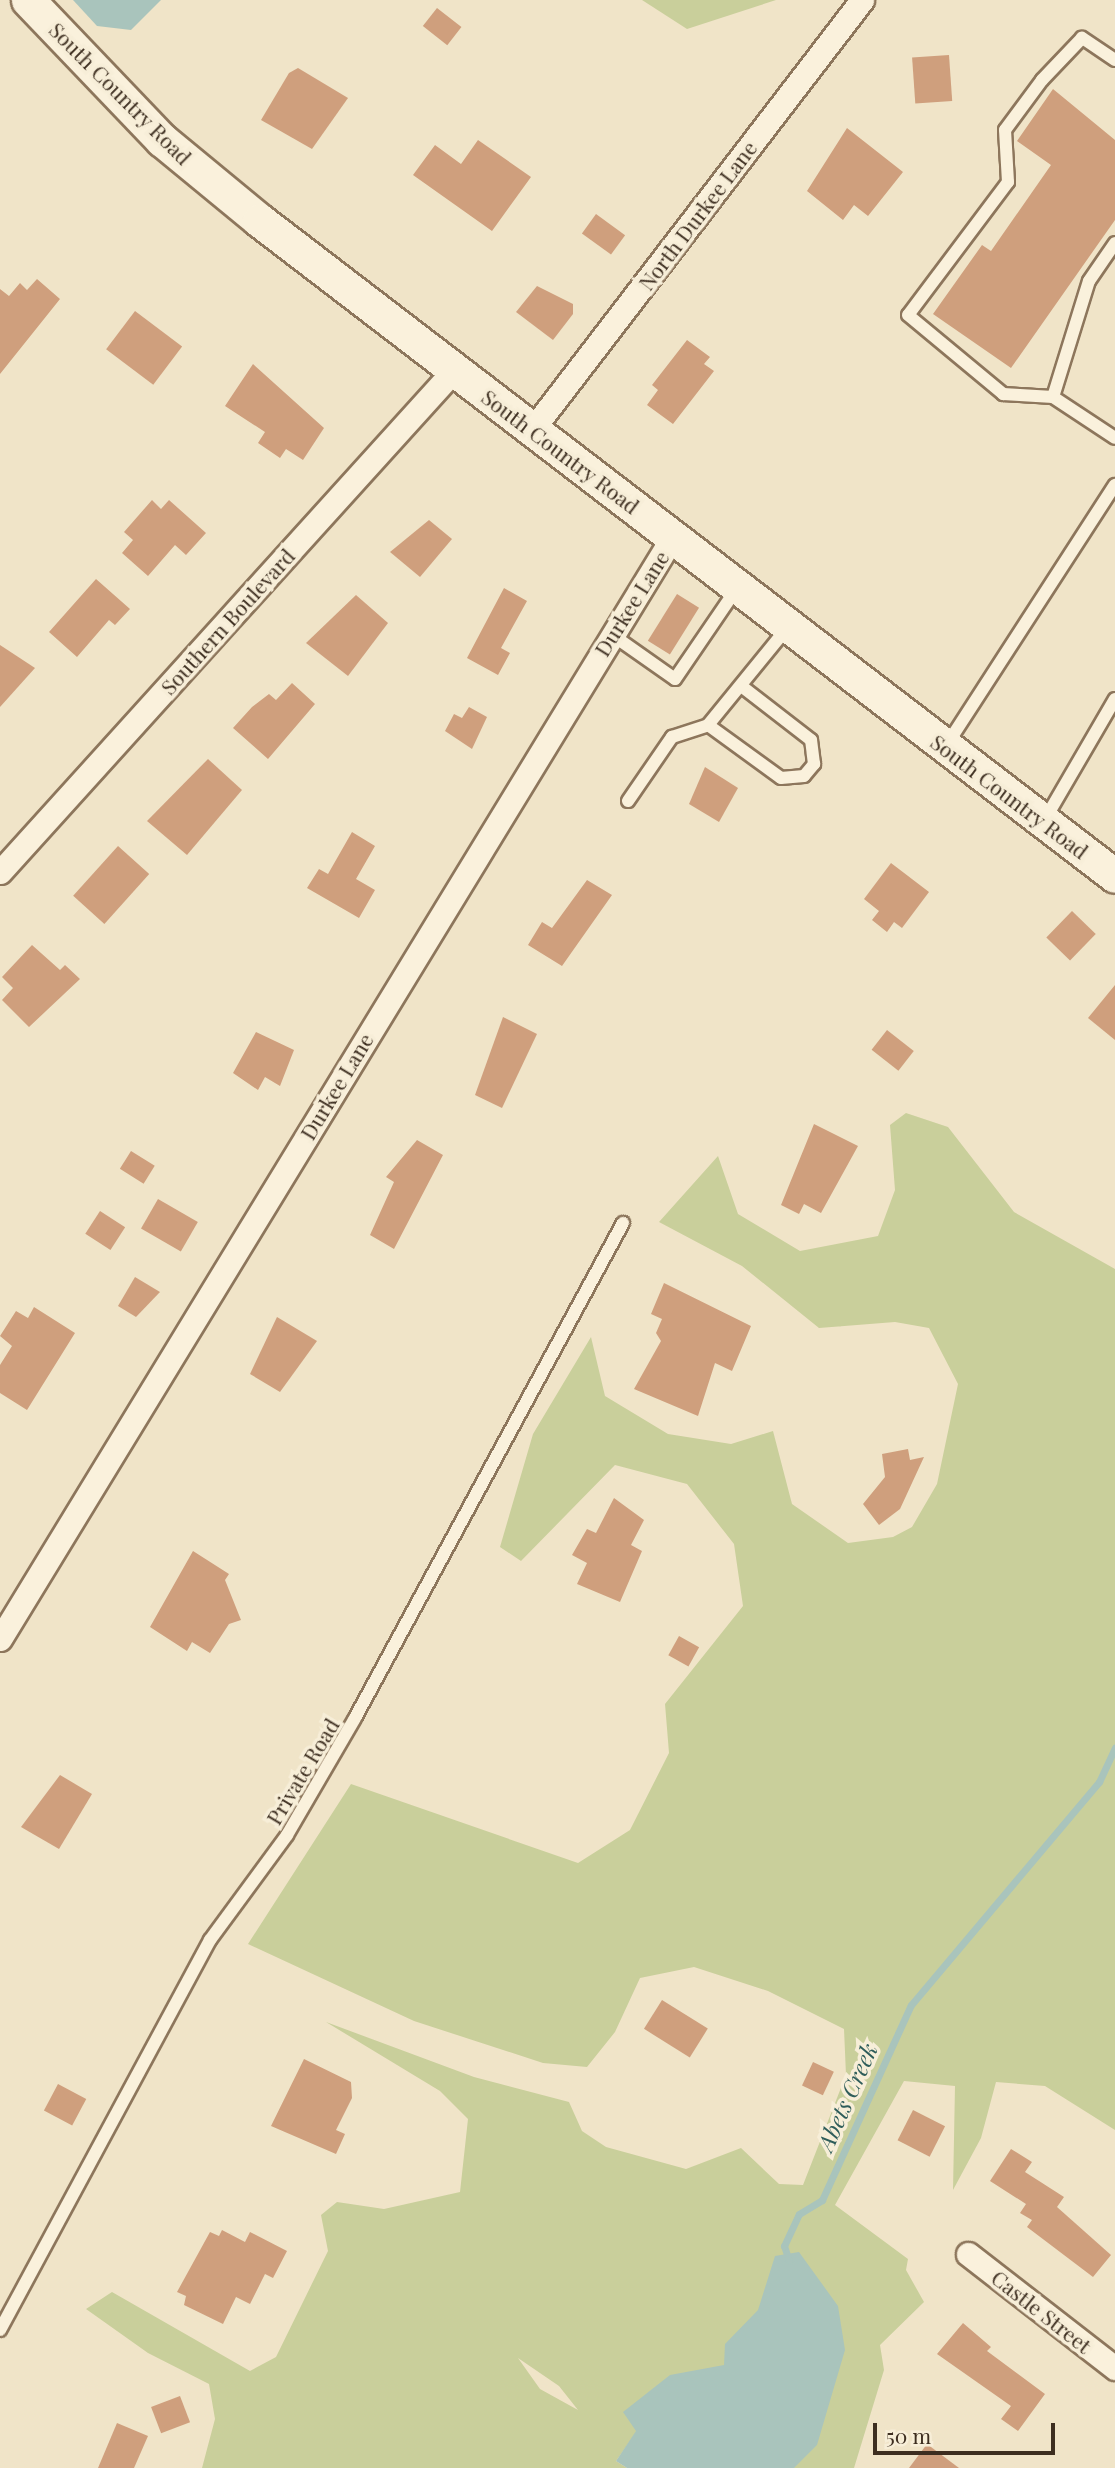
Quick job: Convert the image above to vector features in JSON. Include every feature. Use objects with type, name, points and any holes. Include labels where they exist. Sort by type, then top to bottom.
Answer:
[{"type":"main road","name":"South Country Road","points":[[28,0],[162,140],[454,370],[674,535],[1115,876]]},
{"type":"street","name":"North Durkee Lane","points":[[532,430],[862,0]]},
{"type":"street","name":"Southern Boulevard","points":[[0,872],[454,370]]},
{"type":"street","name":"Durkee Lane","points":[[0,1639],[611,634],[674,535]]},
{"type":"street","name":"Castle Street","points":[[968,2254],[1115,2368]]},
{"type":"lane","points":[[1115,60],[1082,38],[1042,80],[1005,130],[1007,182],[908,315],[1003,394],[1054,397],[1115,438]]},
{"type":"lane","points":[[1054,397],[1089,281],[1115,243]]},
{"type":"lane","points":[[946,746],[1115,485]]},
{"type":"lane","points":[[611,634],[676,679],[738,585]]},
{"type":"lane","points":[[628,801],[672,737],[708,725],[744,688],[789,624]]},
{"type":"lane","points":[[708,725],[781,778],[804,776],[814,764],[811,740],[744,688]]},
{"type":"lane","points":[[1044,821],[1115,699]]},
{"type":"lane","name":"Private Road","points":[[0,2330],[210,1940],[287,1835],[355,1718],[623,1223]]},
{"type":"green space","points":[[642,0],[776,0],[687,29]]},
{"type":"green space","points":[[906,1113],[948,1127],[1014,1212],[1115,1269],[1115,2130],[1045,2086],[996,2082],[981,2138],[953,2190],[955,2086],[904,2081],[835,2205],[908,2259],[906,2270],[924,2302],[880,2345],[884,2370],[854,2468],[648,2468],[637,2431],[616,2461],[627,2468],[202,2468],[215,2419],[209,2384],[148,2353],[86,2309],[112,2292],[250,2371],[276,2357],[328,2251],[321,2215],[337,2202],[384,2209],[460,2192],[468,2119],[440,2091],[326,2022],[474,2077],[569,2102],[582,2131],[606,2147],[686,2169],[741,2148],[779,2184],[803,2185],[846,2075],[844,2029],[768,1991],[694,1967],[640,1978],[615,2032],[587,2067],[543,2063],[414,2021],[248,1944],[351,1784],[578,1863],[630,1830],[669,1753],[665,1704],[743,1606],[734,1544],[687,1484],[615,1465],[521,1561],[500,1547],[533,1434],[591,1337],[605,1396],[668,1434],[731,1444],[773,1431],[792,1504],[848,1543],[893,1537],[912,1527],[937,1484],[958,1384],[929,1328],[895,1322],[819,1328],[742,1266],[659,1222],[718,1156],[738,1214],[800,1251],[878,1236],[895,1190],[890,1125]],"holes":[[[518,2358],[559,2386],[578,2410],[540,2389]]]},
{"type":"water","points":[[73,0],[161,0],[131,30],[97,26]]},
{"type":"water","points":[[799,2252],[838,2306],[845,2350],[817,2445],[794,2468],[627,2468],[616,2461],[636,2431],[623,2412],[670,2375],[724,2365],[725,2344],[758,2310],[775,2256]]},
{"type":"building","points":[[437,8],[461,27],[447,45],[423,26]]},
{"type":"building","points":[[949,55],[952,101],[915,103],[912,58]]},
{"type":"building","points":[[298,68],[348,98],[312,149],[261,120],[289,73]]},
{"type":"building","points":[[1053,89],[1115,140],[1115,220],[1011,368],[933,314],[982,245],[991,251],[1051,165],[1017,141]]},
{"type":"building","points":[[847,128],[903,172],[868,216],[854,205],[843,220],[807,191]]},
{"type":"building","points":[[478,140],[531,177],[492,231],[413,175],[435,145],[461,164]]},
{"type":"building","points":[[596,214],[625,235],[611,255],[582,233]]},
{"type":"building","points":[[37,279],[60,299],[0,374],[0,289],[9,296],[20,283],[27,290]]},
{"type":"building","points":[[537,286],[573,304],[573,314],[553,340],[516,312]]},
{"type":"building","points":[[135,311],[182,347],[153,385],[106,349]]},
{"type":"building","points":[[687,340],[710,357],[704,364],[714,371],[673,424],[647,405],[658,390],[652,385]]},
{"type":"building","points":[[253,364],[324,428],[303,460],[286,449],[280,458],[258,443],[265,432],[225,406]]},
{"type":"building","points":[[152,500],[161,509],[169,500],[206,533],[186,555],[175,545],[148,576],[122,553],[133,540],[124,532]]},
{"type":"building","points":[[429,520],[452,539],[420,577],[390,552]]},
{"type":"building","points":[[96,579],[130,609],[115,625],[109,620],[77,657],[49,632]]},
{"type":"building","points":[[504,588],[527,601],[501,648],[510,653],[498,675],[467,658]]},
{"type":"building","points":[[677,594],[699,608],[670,654],[648,641]]},
{"type":"building","points":[[356,595],[388,623],[348,676],[306,643]]},
{"type":"building","points":[[0,645],[35,668],[0,707]]},
{"type":"building","points":[[292,683],[315,704],[268,759],[233,728],[252,707],[269,694],[276,700]]},
{"type":"building","points":[[469,707],[487,717],[472,749],[445,731],[454,714],[462,718]]},
{"type":"building","points":[[208,759],[242,790],[187,855],[147,821]]},
{"type":"building","points":[[705,767],[738,788],[719,822],[689,804]]},
{"type":"building","points":[[352,832],[375,846],[356,879],[375,890],[359,918],[307,888],[319,869],[328,874]]},
{"type":"building","points":[[118,846],[149,874],[104,924],[73,896]]},
{"type":"building","points":[[891,863],[929,892],[902,928],[894,922],[887,932],[872,920],[879,911],[864,899]]},
{"type":"building","points":[[587,880],[612,895],[562,966],[528,945],[542,922],[552,928]]},
{"type":"building","points":[[1072,911],[1096,934],[1070,961],[1046,938]]},
{"type":"building","points":[[32,945],[60,970],[65,965],[80,979],[29,1027],[2,1000],[13,988],[2,977]]},
{"type":"building","points":[[1115,985],[1115,1040],[1088,1018]]},
{"type":"building","points":[[503,1017],[537,1034],[502,1108],[475,1095]]},
{"type":"building","points":[[887,1030],[914,1051],[898,1071],[872,1050]]},
{"type":"building","points":[[256,1032],[294,1050],[280,1086],[265,1077],[258,1090],[233,1073]]},
{"type":"building","points":[[814,1124],[858,1146],[821,1213],[804,1204],[799,1214],[781,1205]]},
{"type":"building","points":[[417,1140],[443,1155],[394,1249],[370,1235],[394,1182],[386,1177]]},
{"type":"building","points":[[131,1151],[155,1166],[144,1184],[120,1169]]},
{"type":"building","points":[[158,1199],[198,1222],[181,1251],[141,1228]]},
{"type":"building","points":[[100,1211],[125,1227],[110,1250],[85,1234]]},
{"type":"building","points":[[135,1277],[160,1292],[136,1317],[118,1306]]},
{"type":"building","points":[[664,1283],[751,1326],[732,1371],[715,1363],[698,1416],[634,1389],[661,1341],[656,1333],[662,1319],[651,1314]]},
{"type":"building","points":[[34,1307],[75,1333],[27,1410],[0,1393],[0,1365],[12,1346],[0,1336],[16,1311],[28,1318]]},
{"type":"building","points":[[277,1317],[317,1341],[280,1392],[250,1374]]},
{"type":"building","points":[[908,1449],[910,1460],[924,1457],[900,1509],[879,1525],[863,1504],[885,1477],[882,1454]]},
{"type":"building","points":[[614,1498],[644,1520],[631,1545],[642,1551],[620,1602],[577,1584],[587,1563],[572,1555],[587,1529],[596,1533]]},
{"type":"building","points":[[193,1551],[229,1574],[225,1580],[241,1620],[229,1624],[210,1653],[192,1642],[187,1651],[150,1627]]},
{"type":"building","points":[[679,1636],[699,1647],[688,1666],[668,1655]]},
{"type":"building","points":[[60,1775],[92,1794],[59,1849],[21,1827]]},
{"type":"building","points":[[662,2000],[708,2029],[690,2057],[644,2029]]},
{"type":"building","points":[[304,2059],[351,2082],[352,2098],[336,2130],[345,2134],[336,2154],[271,2126]]},
{"type":"building","points":[[813,2062],[834,2072],[823,2095],[802,2086]]},
{"type":"building","points":[[58,2084],[86,2099],[72,2126],[44,2110]]},
{"type":"building","points":[[913,2110],[945,2126],[930,2157],[898,2140]]},
{"type":"building","points":[[1011,2149],[1032,2162],[1025,2172],[1064,2197],[1057,2207],[1111,2255],[1093,2277],[1027,2227],[1032,2220],[1020,2213],[1026,2204],[990,2181]]},
{"type":"building","points":[[222,2230],[245,2242],[250,2232],[287,2251],[273,2278],[265,2274],[250,2304],[236,2297],[223,2324],[184,2305],[186,2296],[177,2292],[210,2232],[219,2236]]},
{"type":"building","points":[[963,2323],[991,2347],[987,2351],[1045,2394],[1018,2431],[1001,2419],[1011,2406],[937,2354]]},
{"type":"building","points":[[180,2396],[190,2422],[161,2433],[151,2407]]},
{"type":"building","points":[[117,2423],[148,2436],[134,2468],[98,2468]]},
{"type":"building","points":[[927,2444],[959,2468],[909,2468]]},
{"type":"waterway","name":"Abets Creek","points":[[789,2261],[784,2246],[799,2214],[822,2200],[911,2005],[1099,1782],[1115,1748]]}]
